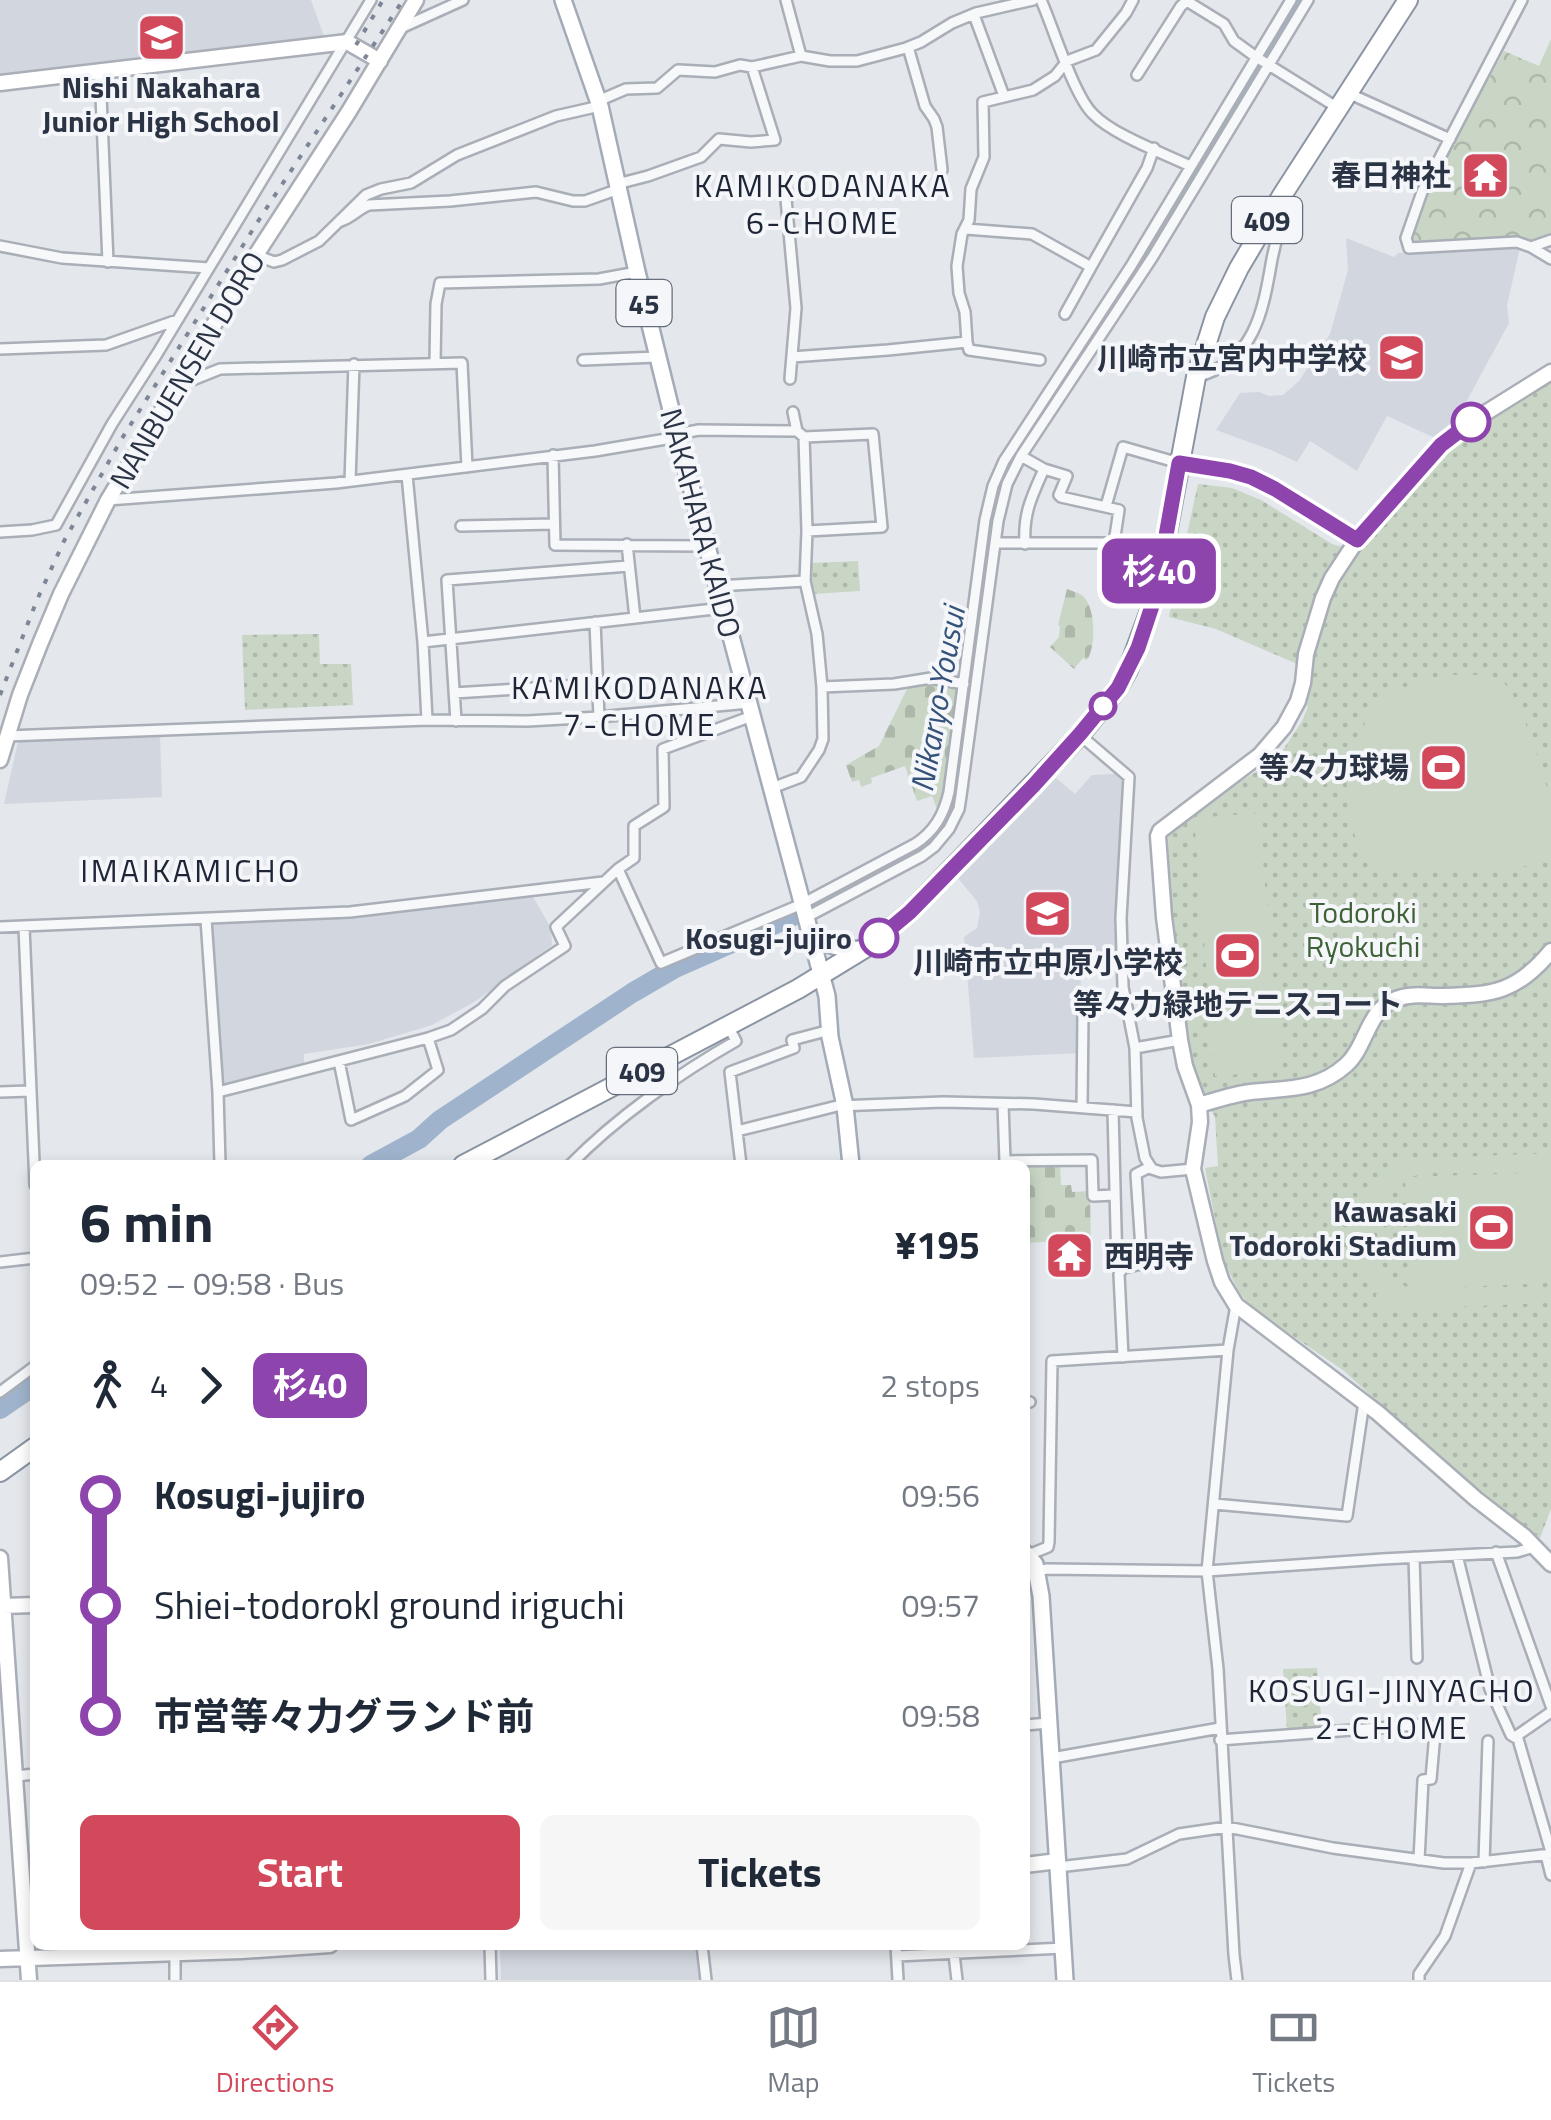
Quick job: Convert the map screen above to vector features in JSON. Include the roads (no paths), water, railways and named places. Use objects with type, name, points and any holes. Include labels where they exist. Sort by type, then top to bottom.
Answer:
[{"type":"highway","name":"409","points":[[472,1160],[821,976],[890,930],[1080,734],[1118,688],[1155,597],[1196,377],[1216,318],[1239,268],[1281,197],[1408,0]]},
{"type":"highway","points":[[0,1472],[30,1451]]},
{"type":"main road","name":"NAKAHARA KAIDO","points":[[563,0],[599,104],[677,436],[827,996],[850,1160]]},
{"type":"main road","points":[[810,935],[833,947],[865,948]]},
{"type":"main road","points":[[1030,1557],[1036,1564],[1041,1596],[1065,1980]]},
{"type":"street","points":[[0,532],[56,526],[112,424],[371,0]]},
{"type":"street","name":"NANBUENSEN DORO","points":[[0,760],[20,694],[54,611],[108,500],[416,0]]},
{"type":"street","points":[[400,28],[462,0]]},
{"type":"street","points":[[786,0],[801,56]]},
{"type":"street","points":[[256,255],[274,262],[282,260],[319,241],[366,195],[411,182],[457,155],[556,116],[599,104],[626,89],[657,88],[678,70],[715,72],[801,56],[830,62],[856,60],[922,42],[959,19],[1033,0]]},
{"type":"street","points":[[1041,0],[1082,100],[1094,116],[1190,166]]},
{"type":"street","points":[[1040,360],[969,350],[958,266],[962,234],[970,220],[971,189],[984,156],[983,102],[1033,90],[1054,76],[1066,61],[1096,50],[1132,0]]},
{"type":"street","points":[[1137,75],[1187,0],[1224,24],[1234,40],[1262,61],[1343,101],[1450,140]]},
{"type":"street","points":[[618,868],[661,964],[803,911],[922,856],[950,829],[962,796],[1004,494],[1022,456],[1152,258],[1262,61],[1291,0]]},
{"type":"street","points":[[803,911],[915,844],[932,831],[944,810],[985,520],[1004,461],[1131,266],[1190,166],[1308,0]]},
{"type":"street","points":[[1393,23],[1395,0]]},
{"type":"street","points":[[1522,0],[1422,192],[1406,238],[1409,248],[1518,242],[1551,260]]},
{"type":"street","points":[[974,14],[1004,96]]},
{"type":"street","points":[[0,83],[347,42],[380,61]]},
{"type":"street","points":[[908,47],[924,106],[936,127],[942,170]]},
{"type":"street","points":[[340,221],[352,218],[369,205],[536,192],[585,201],[700,157],[719,139],[775,140],[752,67]]},
{"type":"street","points":[[100,72],[108,262]]},
{"type":"street","points":[[1064,314],[1147,168],[1154,148]]},
{"type":"street","points":[[788,192],[796,292],[790,378]]},
{"type":"street","points":[[1196,377],[1227,365],[1253,334],[1266,294],[1281,197]]},
{"type":"street","points":[[966,228],[1032,234],[1091,268]]},
{"type":"street","points":[[1531,247],[1551,240]]},
{"type":"street","points":[[0,246],[62,258],[209,268]]},
{"type":"street","points":[[435,363],[440,283],[599,279],[637,272]]},
{"type":"street","points":[[0,349],[106,344],[177,320]]},
{"type":"street","points":[[792,357],[968,342]]},
{"type":"street","points":[[583,360],[657,357]]},
{"type":"street","points":[[179,382],[220,369],[462,362],[467,466]]},
{"type":"street","points":[[350,482],[354,364]]},
{"type":"street","points":[[1551,372],[1441,445],[1357,540],[1323,598],[1306,654],[1301,692],[1284,727],[1260,755],[1158,836],[1180,1040],[1200,1122],[1194,1168],[1222,1282],[1236,1305],[1364,1402],[1551,1564]]},
{"type":"street","points":[[772,788],[802,778],[823,739],[817,634],[805,581],[807,531],[801,434],[793,412]]},
{"type":"street","points":[[108,500],[350,482],[553,455],[698,430],[873,434],[882,527],[807,531]]},
{"type":"street","points":[[1106,506],[1123,447],[1251,477],[1357,540]]},
{"type":"street","points":[[553,455],[555,545],[706,544]]},
{"type":"street","points":[[1022,456],[1067,476],[1061,498],[1119,510],[1114,544]]},
{"type":"street","points":[[1024,544],[1027,507],[1044,469]]},
{"type":"street","points":[[407,475],[428,720]]},
{"type":"street","points":[[460,526],[554,524]]},
{"type":"street","points":[[995,543],[1133,543],[1162,550]]},
{"type":"street","points":[[628,544],[635,618]]},
{"type":"street","points":[[456,721],[447,580],[630,566]]},
{"type":"street","points":[[717,586],[805,581]]},
{"type":"street","points":[[423,642],[723,608]]},
{"type":"street","points":[[595,622],[599,718]]},
{"type":"street","points":[[822,687],[931,678],[976,686]]},
{"type":"street","points":[[454,693],[598,684]]},
{"type":"street","points":[[7,736],[428,720],[528,722],[751,709]]},
{"type":"street","points":[[218,1092],[428,1038],[451,1030],[482,1009],[505,986],[565,946],[556,927],[618,868],[634,858],[634,826],[664,808],[664,750],[751,709]]},
{"type":"street","points":[[1080,734],[1129,777],[1121,918],[1123,987],[1136,1048],[1137,1112],[1145,1158],[1150,1167],[1161,1172],[1194,1168]]},
{"type":"street","points":[[0,927],[350,912],[603,882]]},
{"type":"street","points":[[206,919],[220,1160]]},
{"type":"street","points":[[24,927],[33,1160]]},
{"type":"street","points":[[1198,1104],[1248,1092],[1304,1088],[1345,1066],[1361,1045],[1374,1017],[1394,999],[1501,990],[1520,982],[1551,951]]},
{"type":"street","points":[[1082,1107],[1083,1014],[1088,1009]]},
{"type":"street","points":[[575,1160],[676,1078],[736,1041],[728,1026]]},
{"type":"street","points":[[741,1160],[730,1072],[794,1048],[792,1040],[830,1030]]},
{"type":"street","points":[[338,1061],[352,1120],[405,1096],[438,1070],[428,1038]]},
{"type":"street","points":[[1136,1048],[1180,1040]]},
{"type":"street","points":[[0,1092],[29,1091]]},
{"type":"street","points":[[737,1131],[838,1106],[944,1102],[1137,1112]]},
{"type":"street","points":[[1003,1104],[1005,1160]]},
{"type":"street","points":[[1114,1110],[1117,1268],[1124,1357]]},
{"type":"street","points":[[1030,1161],[1092,1160],[1093,1196],[1115,1195]]},
{"type":"street","points":[[1120,1270],[1142,1264],[1136,1174],[1150,1167]]},
{"type":"street","points":[[0,1262],[30,1259]]},
{"type":"street","points":[[1236,1305],[1228,1350],[1207,1572],[1216,1640],[1238,1980]]},
{"type":"street","points":[[1030,1553],[1048,1547],[1049,1542],[1052,1362],[1228,1350]]},
{"type":"street","points":[[0,1392],[30,1370]]},
{"type":"street","points":[[1214,1504],[1346,1516],[1364,1402]]},
{"type":"street","points":[[1037,1571],[1207,1572],[1517,1552],[1534,1546]]},
{"type":"street","points":[[1496,1552],[1551,1709],[1515,1737]]},
{"type":"street","points":[[1456,1555],[1490,1689],[1518,1740],[1532,1784],[1551,1876]]},
{"type":"street","points":[[1414,1556],[1417,1658]]},
{"type":"street","points":[[0,1558],[29,1980]]},
{"type":"street","points":[[2,1606],[30,1604]]},
{"type":"street","points":[[1030,1725],[1049,1723]]},
{"type":"street","points":[[1220,1740],[1418,1725]]},
{"type":"street","points":[[1052,1758],[1220,1728]]},
{"type":"street","points":[[1419,1860],[1423,1780],[1430,1779],[1435,1733]]},
{"type":"street","points":[[1484,1862],[1488,1740]]},
{"type":"street","points":[[16,1776],[30,1775]]},
{"type":"street","points":[[1030,1865],[1127,1859],[1179,1834],[1227,1827],[1333,1848],[1444,1863],[1549,1854]]},
{"type":"street","points":[[1419,1980],[1419,1974],[1445,1936],[1471,1863]]},
{"type":"street","points":[[1030,1950],[1064,1948]]},
{"type":"street","points":[[0,1959],[146,1950]]},
{"type":"street","points":[[175,1950],[175,1980]]},
{"type":"street","points":[[218,1950],[254,1950]]},
{"type":"street","points":[[490,1950],[491,1980]]},
{"type":"street","points":[[703,1950],[706,1980]]},
{"type":"street","points":[[898,1980],[896,1951],[954,1954],[1027,1950]]},
{"type":"street","points":[[954,1954],[958,1980]]},
{"type":"waterway","name":"Nikaryo-Yousui","points":[[380,1160],[419,1139],[440,1120],[632,993],[675,968],[791,917],[924,846],[945,824],[955,798],[999,489],[1015,455],[1139,265],[1300,0]]},
{"type":"waterway","name":"Nikaryo-Yousui","points":[[0,1409],[30,1388]]},
{"type":"railway","points":[[356,45],[383,0]]},
{"type":"railway","points":[[0,695],[64,541],[121,440],[403,0]]},
{"type":"place","name":"Nishi Nakahara Junior High School","points":[[161,38]]},
{"type":"place","name":"春日神社","points":[[1486,175]]},
{"type":"place","name":"川崎市立宮内中学校","points":[[1402,358]]},
{"type":"place","name":"等々力球場","points":[[1444,767]]},
{"type":"place","name":"川崎市立中原小学校","points":[[1048,913]]},
{"type":"place","name":"Kosugi-jujiro","points":[[879,938]]},
{"type":"place","name":"等々力緑地テニスコート","points":[[1238,955]]},
{"type":"place","name":"Kawasaki Todoroki Stadium","points":[[1492,1228]]},
{"type":"place","name":"西明寺","points":[[1069,1256]]},
{"type":"district","name":"KAMIKODANAKA 6-CHOME","points":[[823,204]]},
{"type":"district","name":"KAMIKODANAKA 7-CHOME","points":[[640,706]]},
{"type":"district","name":"IMAIKAMICHO","points":[[191,870]]},
{"type":"district","name":"KOSUGI-JINYACHO 2-CHOME","points":[[1392,1708]]},
{"type":"park label","name":"Todoroki Ryokuchi","points":[[1363,929]]}]
